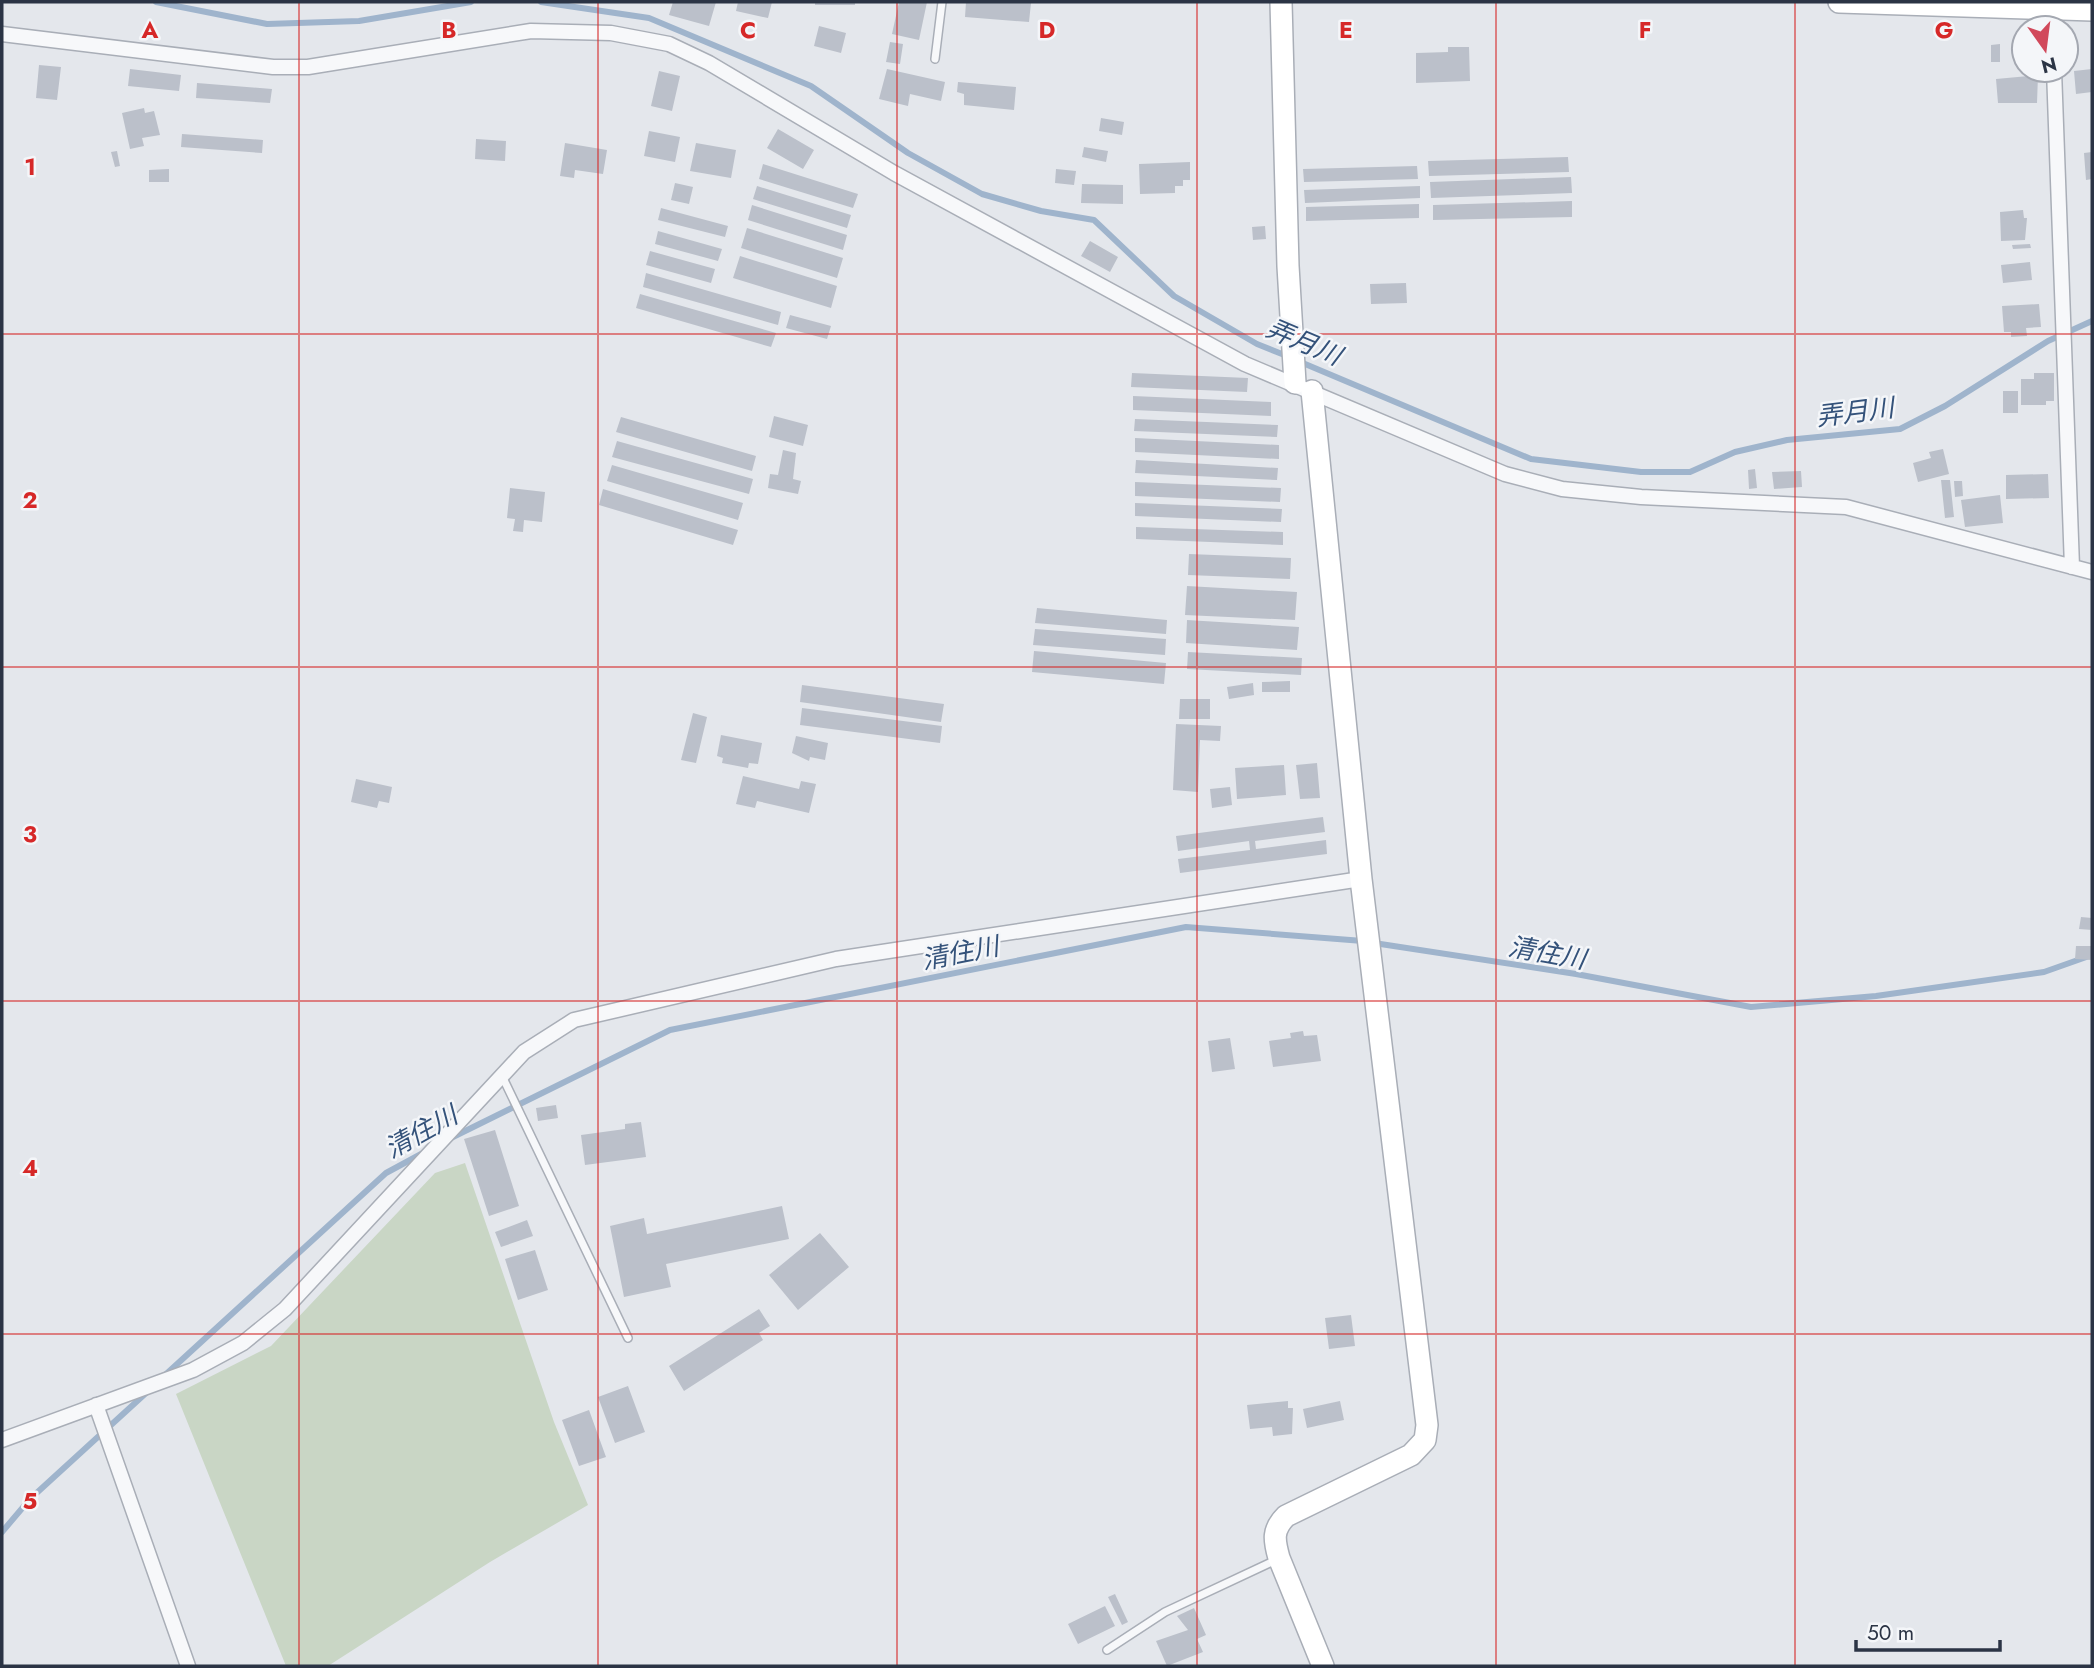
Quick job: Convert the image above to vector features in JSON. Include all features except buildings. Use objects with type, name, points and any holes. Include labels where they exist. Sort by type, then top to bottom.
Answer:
[{"type":"street","points":[[1281,2],[1288,266],[1420,1360],[1426,1432],[1425,1440],[1411,1455],[1286,1516],[1277,1525],[1274,1540],[1279,1558],[1322,1666]]},
{"type":"street","points":[[1839,2],[2010,15]]},
{"type":"street","points":[[2071,14],[2092,10]]},
{"type":"street","points":[[2,33],[273,67],[308,67],[531,31],[611,33],[668,44],[709,63],[894,173],[1233,358],[1506,474],[1562,489],[1641,497],[1846,507],[2092,572]]},
{"type":"street","points":[[2053,84],[2072,567]]},
{"type":"street","points":[[2,1440],[193,1370],[243,1343],[285,1309],[540,1040],[574,1020],[823,962],[1361,879]]},
{"type":"street","points":[[96,1405],[188,1666]]},
{"type":"lane","points":[[935,59],[942,2]]},
{"type":"lane","points":[[503,1078],[628,1338]]},
{"type":"lane","points":[[1107,1650],[1165,1612],[1279,1558]]},
{"type":"green space","points":[[465,1163],[554,1422],[588,1505],[490,1562],[328,1666],[286,1666],[176,1394],[271,1346],[435,1173]]},
{"type":"waterway","name":"弄月川","points":[[156,2],[267,24],[359,21],[471,2]]},
{"type":"waterway","name":"弄月川","points":[[541,2],[649,18],[811,86],[908,153],[982,194],[1041,211],[1094,220],[1174,296],[1257,344],[1287,356]]},
{"type":"waterway","name":"弄月川","points":[[1298,361],[1531,459],[1641,472],[1690,472],[1735,452],[1787,440],[1900,429],[1945,406],[2048,341],[2092,321]]},
{"type":"waterway","name":"清住川","points":[[451,1138],[670,1030],[1186,927],[1363,941]]},
{"type":"waterway","name":"清住川","points":[[1374,943],[1576,974],[1751,1007],[1876,996],[2044,972],[2092,955]]},
{"type":"waterway","name":"清住川","points":[[164,1376],[386,1173],[423,1153]]},
{"type":"waterway","name":"清住川","points":[[2,1532],[30,1499],[146,1393]]}]
